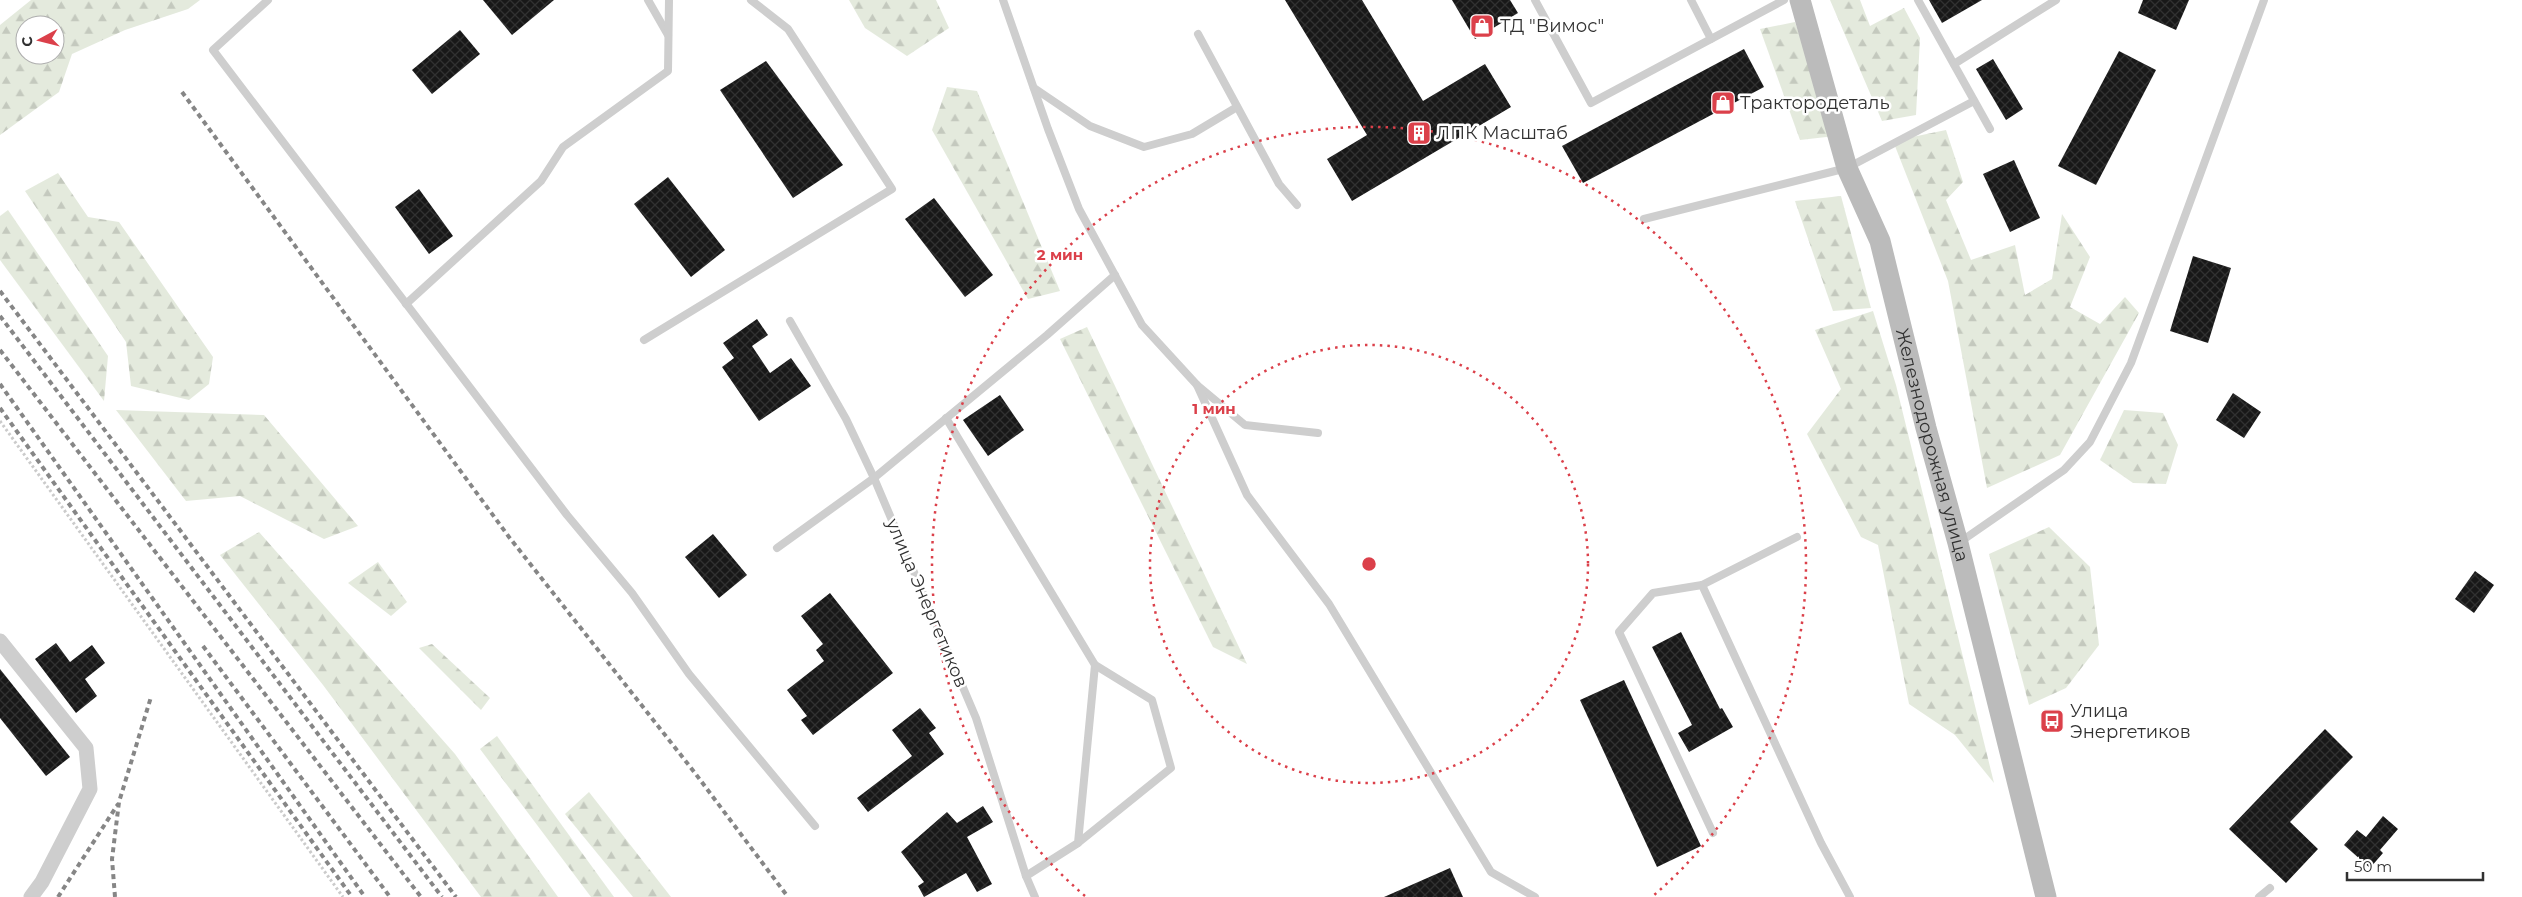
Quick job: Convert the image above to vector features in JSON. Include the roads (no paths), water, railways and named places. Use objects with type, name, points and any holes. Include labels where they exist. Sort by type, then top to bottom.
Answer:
[{"type":"street","name":"Железнодорожная улица","points":[[1800,0],[1847,168],[1880,241],[1926,428],[1958,542],[2046,897]]},
{"type":"street","points":[[0,641],[86,748],[90,789],[42,882],[31,897]]},
{"type":"lane","points":[[268,0],[213,50],[567,515],[632,593],[689,674],[815,826]]},
{"type":"lane","points":[[648,0],[669,37]]},
{"type":"lane","points":[[406,304],[541,181],[562,147],[668,71],[669,0]]},
{"type":"lane","points":[[644,340],[892,189],[788,29],[751,0]]},
{"type":"lane","points":[[1003,0],[1080,209],[1142,325],[1197,385],[1245,425],[1318,433]]},
{"type":"lane","points":[[1535,0],[1591,103],[1784,0]]},
{"type":"lane","points":[[1691,0],[1711,39]]},
{"type":"lane","points":[[1918,0],[1990,129]]},
{"type":"lane","points":[[1954,64],[2056,0]]},
{"type":"lane","points":[[1958,542],[2064,470],[2090,442],[2131,363],[2264,0]]},
{"type":"lane","points":[[1198,34],[1280,184],[1297,205]]},
{"type":"lane","points":[[1034,88],[1090,126],[1144,147],[1192,134],[1237,107]]},
{"type":"lane","points":[[1644,219],[1847,168],[1974,101]]},
{"type":"lane","points":[[777,548],[874,478],[1115,275]]},
{"type":"lane","name":"улица Энергетиков","points":[[790,321],[846,418],[874,478],[976,718],[1026,876],[1035,897]]},
{"type":"lane","points":[[1197,385],[1247,495],[1330,604],[1491,872],[1535,897]]},
{"type":"lane","points":[[946,418],[1095,665],[1152,700],[1171,768],[1078,843],[1026,876]]},
{"type":"lane","points":[[1713,833],[1619,632],[1653,593],[1702,584],[1797,537]]},
{"type":"lane","points":[[1702,584],[1821,844],[1850,897]]},
{"type":"lane","points":[[1078,843],[1095,665]]},
{"type":"lane","points":[[2259,897],[2270,888]]},
{"type":"railway","points":[[182,92],[509,537],[695,773],[788,897]]},
{"type":"railway","points":[[0,291],[456,897]]},
{"type":"railway","points":[[0,316],[442,897]]},
{"type":"railway","points":[[0,350],[421,897]]},
{"type":"railway","points":[[0,384],[365,897]]},
{"type":"railway","points":[[0,408],[352,897]]},
{"type":"railway","points":[[203,646],[390,897]]},
{"type":"railway","points":[[115,897],[112,859],[119,802],[151,697]]},
{"type":"railway","points":[[58,897],[118,804]]},
{"type":"place","name":"ТД \"Вимос\"","points":[[1482,26]]},
{"type":"place","name":"Трактородеталь","points":[[1723,103]]},
{"type":"place","name":"ЛПК Масштаб","points":[[1419,133]]},
{"type":"place","name":"Улица Энергетиков","points":[[2052,721]]}]
